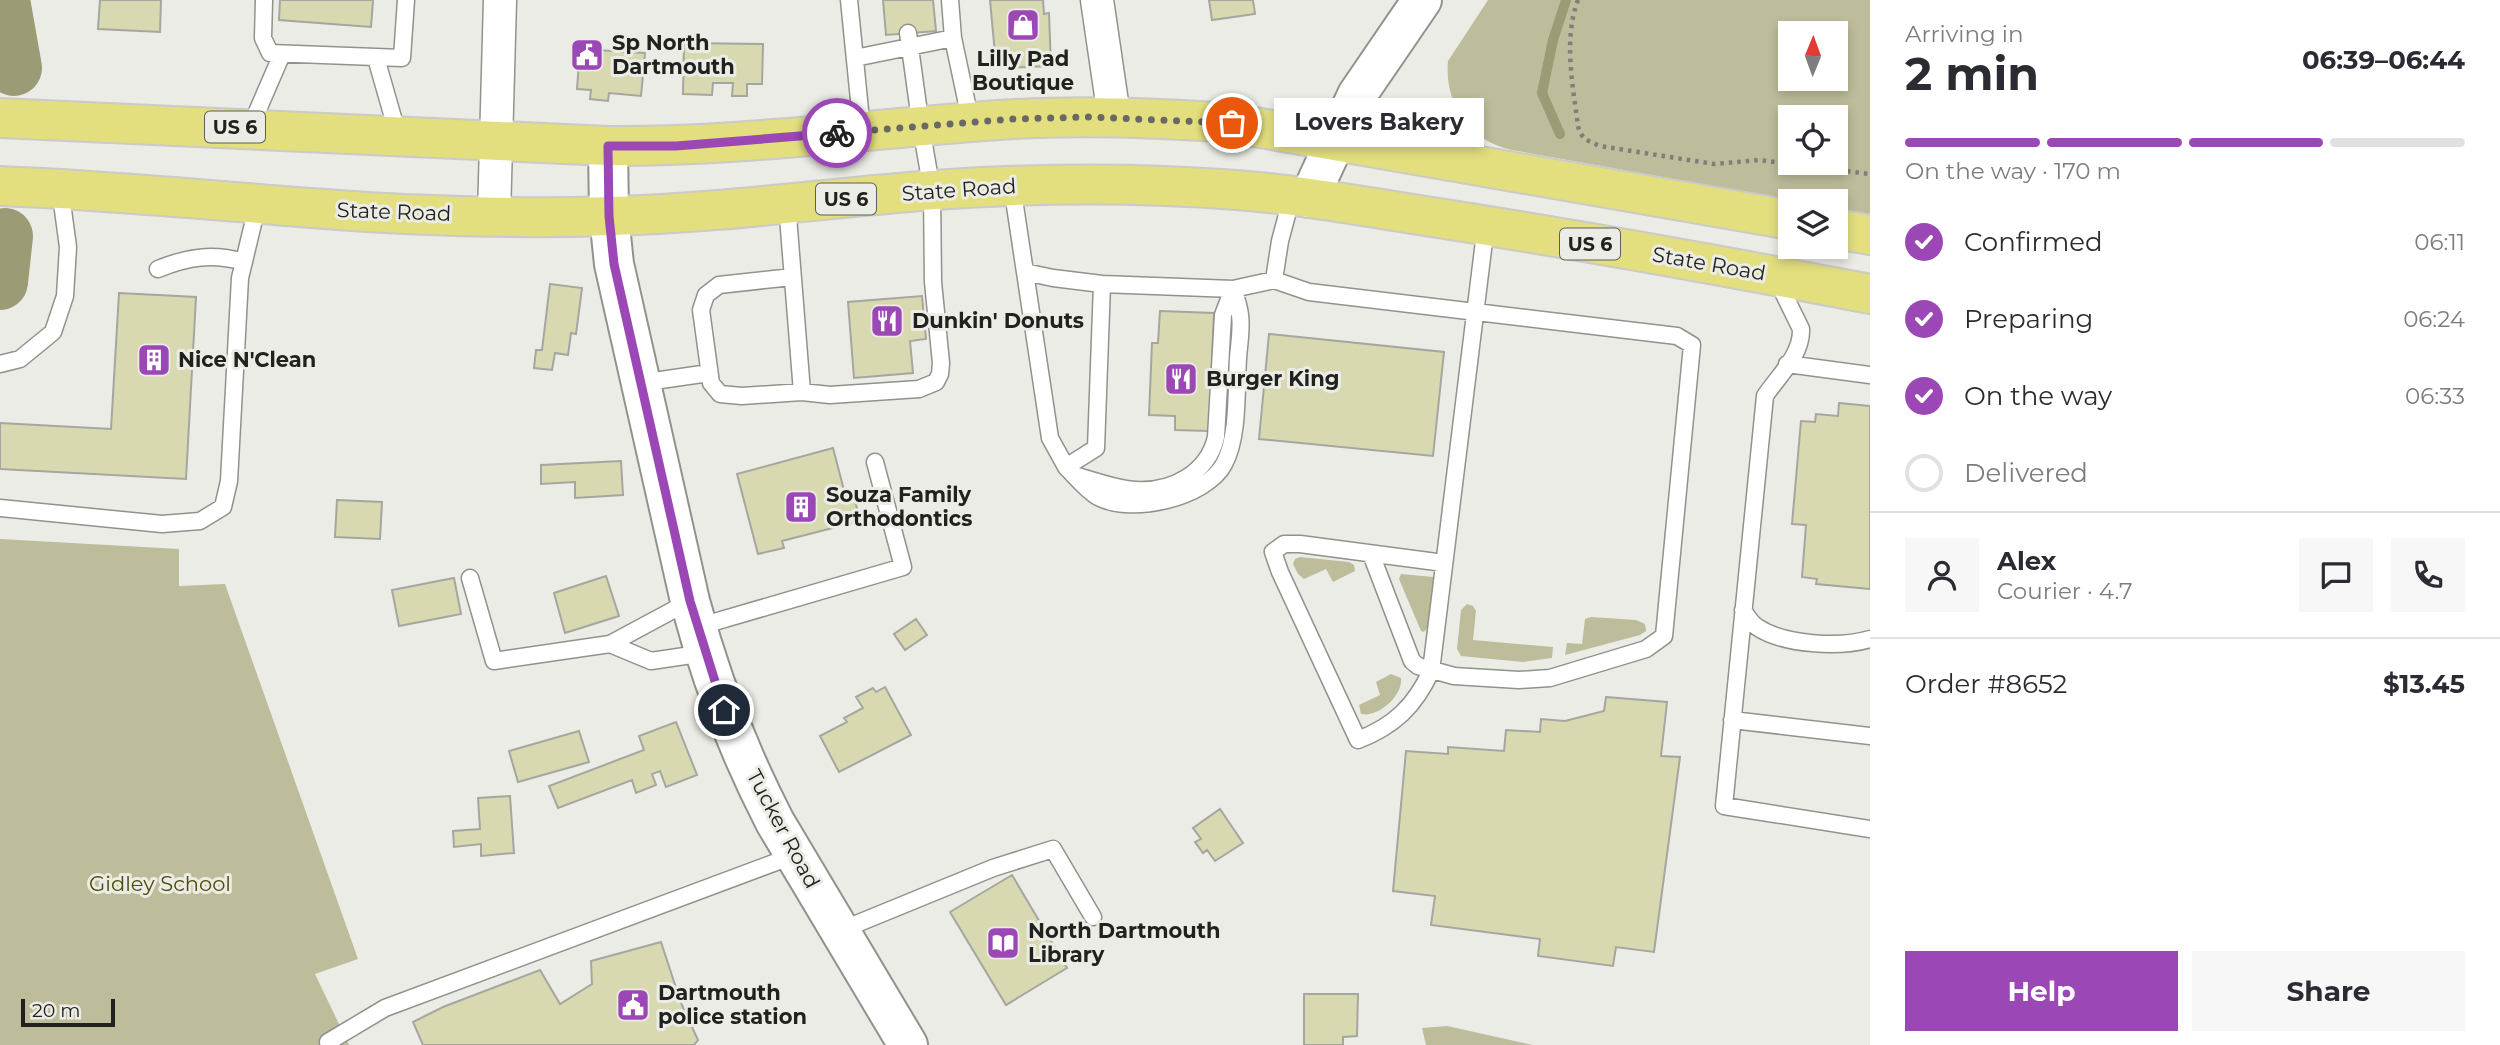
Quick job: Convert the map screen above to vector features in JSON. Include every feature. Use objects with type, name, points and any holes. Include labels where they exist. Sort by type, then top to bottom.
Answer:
[{"type":"main road","points":[[1301,197],[1335,140],[1357,95],[1422,0]]},
{"type":"main road","name":"US 6","points":[[0,118],[608,146],[676,146],[1014,119],[1114,116],[1232,123],[1778,218]]},
{"type":"main road","name":"Tucker Road","points":[[608,146],[609,216],[614,264],[697,627],[724,710],[758,788],[902,1043]]},
{"type":"main road","name":"State Road","points":[[0,186],[60,188],[316,209],[494,216],[683,213],[1012,186],[1181,187],[1301,197],[1486,225],[1870,294]]},
{"type":"main road","points":[[1848,231],[1870,235]]},
{"type":"street","points":[[494,216],[499,0]]},
{"type":"street","points":[[1097,0],[1114,116]]},
{"type":"lane","points":[[264,0],[262,38],[276,53],[376,58],[402,58],[406,0]]},
{"type":"lane","points":[[849,0],[862,130]]},
{"type":"lane","points":[[950,0],[953,38],[971,123]]},
{"type":"lane","points":[[855,58],[909,40],[953,38]]},
{"type":"lane","points":[[792,277],[719,285],[711,289],[701,310],[709,373],[714,390],[728,397],[802,392],[830,395],[919,390],[936,382],[942,363],[933,282],[932,191],[920,127],[909,40]]},
{"type":"lane","points":[[250,128],[276,53]]},
{"type":"lane","points":[[376,58],[398,135]]},
{"type":"lane","points":[[1012,186],[1049,438],[1070,472],[1098,497],[1132,503],[1152,503],[1178,496],[1208,483],[1218,474],[1225,463],[1232,438],[1241,316],[1233,289]]},
{"type":"lane","points":[[0,364],[20,359],[53,332],[65,296],[67,259],[60,188]]},
{"type":"lane","points":[[1274,280],[1280,241],[1301,197]]},
{"type":"lane","points":[[0,508],[162,524],[200,521],[223,507],[229,481],[240,278],[258,203]]},
{"type":"lane","points":[[787,204],[802,392]]},
{"type":"lane","points":[[1444,563],[1284,544],[1273,552],[1358,740],[1379,732],[1396,720],[1422,690],[1430,671],[1444,563],[1474,310],[1486,225]]},
{"type":"lane","points":[[158,269],[184,258],[225,257],[244,262]]},
{"type":"lane","points":[[1025,272],[1102,284],[1233,289],[1274,280],[1309,292],[1677,336],[1692,345],[1664,636],[1646,649],[1550,677],[1519,680],[1454,676],[1430,671],[1412,661],[1371,554]]},
{"type":"lane","points":[[1775,276],[1801,329],[1798,352],[1765,396],[1724,806],[1870,829]]},
{"type":"lane","points":[[1070,472],[1096,448],[1102,284]]},
{"type":"lane","points":[[1787,364],[1870,375]]},
{"type":"lane","points":[[640,383],[709,373]]},
{"type":"lane","points":[[470,578],[494,661],[610,644],[697,627],[903,567],[875,462]]},
{"type":"lane","points":[[1743,610],[1754,626],[1773,636],[1835,644],[1858,643],[1870,639]]},
{"type":"lane","points":[[610,644],[651,661],[697,627]]},
{"type":"lane","points":[[1732,720],[1870,736]]},
{"type":"lane","points":[[839,931],[993,868],[1053,849],[1093,917]]},
{"type":"lane","points":[[326,1044],[385,1008],[795,855]]},
{"type":"path","points":[[1578,0],[1571,41],[1571,63],[1578,126],[1580,135],[1588,141],[1600,146],[1714,164],[1759,160],[1870,174]]},
{"type":"green space","points":[[1488,0],[1870,0],[1870,214],[1848,210],[1848,189],[1778,189],[1778,198],[1512,150],[1497,145],[1472,129],[1455,106],[1448,77],[1448,61]]},
{"type":"green space","name":"Gidley School","points":[[0,539],[179,549],[179,586],[225,584],[358,959],[315,974],[349,1045],[0,1045]]},
{"type":"green space","points":[[1300,557],[1349,562],[1354,565],[1355,571],[1333,582],[1326,569],[1304,579],[1293,564],[1295,559]]},
{"type":"green space","points":[[1401,574],[1433,577],[1429,626],[1424,632],[1421,631],[1399,579]]},
{"type":"green space","points":[[1467,604],[1473,606],[1476,611],[1473,640],[1553,647],[1552,658],[1523,662],[1461,656],[1457,649],[1461,610]]},
{"type":"green space","points":[[1591,617],[1636,620],[1645,624],[1646,631],[1640,635],[1565,655],[1567,643],[1582,644],[1585,619]]},
{"type":"green space","points":[[1391,674],[1401,678],[1401,685],[1394,698],[1375,713],[1361,714],[1359,705],[1380,695],[1376,682]]},
{"type":"green space","points":[[1447,1026],[1533,1045],[1426,1045],[1422,1028]]},
{"type":"building","points":[[100,0],[161,0],[160,32],[98,29]]},
{"type":"building","points":[[280,0],[373,0],[371,27],[279,20]]},
{"type":"building","points":[[883,0],[933,0],[936,31],[886,35]]},
{"type":"building","points":[[990,0],[1043,0],[1044,14],[1049,13],[1051,66],[1002,68],[1002,64],[996,65]]},
{"type":"building","points":[[1209,0],[1253,0],[1255,14],[1212,20]]},
{"type":"building","points":[[684,43],[763,44],[762,84],[747,84],[747,96],[732,96],[733,83],[713,83],[712,95],[683,94]]},
{"type":"building","points":[[580,49],[645,53],[641,96],[609,93],[608,101],[590,99],[591,90],[577,89]]},
{"type":"building","points":[[550,284],[582,288],[576,334],[571,333],[568,355],[555,353],[552,370],[534,368],[536,350],[542,350]]},
{"type":"building","name":"Nice N'Clean","points":[[119,293],[196,297],[186,479],[0,469],[0,423],[111,429]]},
{"type":"building","name":"Dunkin' Donuts","points":[[922,296],[926,339],[910,341],[913,373],[854,378],[848,302]]},
{"type":"building","name":"Burger King","points":[[1160,311],[1214,313],[1209,431],[1175,430],[1175,416],[1149,415],[1152,343],[1158,343]]},
{"type":"building","points":[[1269,334],[1444,352],[1433,456],[1259,439]]},
{"type":"building","points":[[1839,403],[1870,406],[1870,589],[1816,584],[1817,579],[1802,577],[1806,525],[1792,524],[1801,421],[1815,422],[1816,414],[1838,416]]},
{"type":"building","name":"Souza Family Orthodontics","points":[[833,448],[845,494],[853,492],[860,521],[782,541],[784,548],[758,554],[737,474]]},
{"type":"building","points":[[621,461],[623,495],[575,498],[575,482],[541,484],[541,465]]},
{"type":"building","points":[[337,500],[382,502],[380,539],[335,537]]},
{"type":"building","points":[[606,576],[619,616],[565,633],[554,593]]},
{"type":"building","points":[[454,578],[461,614],[399,626],[392,590]]},
{"type":"building","points":[[916,619],[927,635],[905,650],[894,634]]},
{"type":"building","points":[[885,687],[911,735],[839,772],[820,736],[847,722],[844,718],[863,708],[856,697],[873,688],[876,692]]},
{"type":"building","points":[[1606,697],[1667,702],[1661,756],[1680,757],[1654,952],[1616,947],[1613,966],[1538,956],[1540,939],[1431,925],[1435,896],[1393,891],[1406,751],[1448,754],[1448,747],[1504,751],[1506,730],[1540,732],[1541,719],[1565,721],[1604,711]]},
{"type":"building","points":[[676,722],[697,775],[666,787],[660,771],[652,774],[656,785],[636,793],[632,780],[558,808],[549,786],[644,750],[639,736]]},
{"type":"building","points":[[579,731],[589,762],[518,782],[509,751]]},
{"type":"building","points":[[510,796],[514,853],[481,856],[481,844],[454,847],[453,831],[480,829],[478,798]]},
{"type":"building","points":[[1220,809],[1243,843],[1215,861],[1207,850],[1203,853],[1195,842],[1201,839],[1193,828]]},
{"type":"building","points":[[1012,875],[1067,968],[1006,1005],[950,912]]},
{"type":"building","points":[[661,942],[681,1003],[698,1040],[694,1045],[423,1045],[413,1022],[443,1007],[540,970],[560,1004],[592,984],[591,961]]},
{"type":"building","points":[[1304,994],[1358,994],[1357,1036],[1343,1037],[1343,1045],[1304,1045]]},
{"type":"waterway","points":[[2,0],[14,68]]},
{"type":"waterway","points":[[1560,134],[1542,93],[1553,40],[1566,0]]},
{"type":"waterway","points":[[0,282],[5,236]]},
{"type":"way so far","points":[[837,133],[1014,119],[1114,116],[1232,123]]},
{"type":"place","name":"Lilly Pad Boutique","points":[[1023,25]]},
{"type":"place","name":"Sp North Dartmouth","points":[[587,55]]},
{"type":"place","name":"Lovers Bakery","points":[[1232,123]]},
{"type":"place","name":"Dunkin' Donuts","points":[[887,321]]},
{"type":"place","name":"Nice N'Clean","points":[[154,360]]},
{"type":"place","name":"Burger King","points":[[1181,379]]},
{"type":"place","name":"Souza Family Orthodontics","points":[[801,507]]},
{"type":"place","name":"North Dartmouth Library","points":[[1003,943]]},
{"type":"place","name":"Dartmouth police station","points":[[633,1005]]},
{"type":"route","points":[[724,710],[696,627],[614,264],[609,216],[608,146],[676,146],[837,133]]}]
